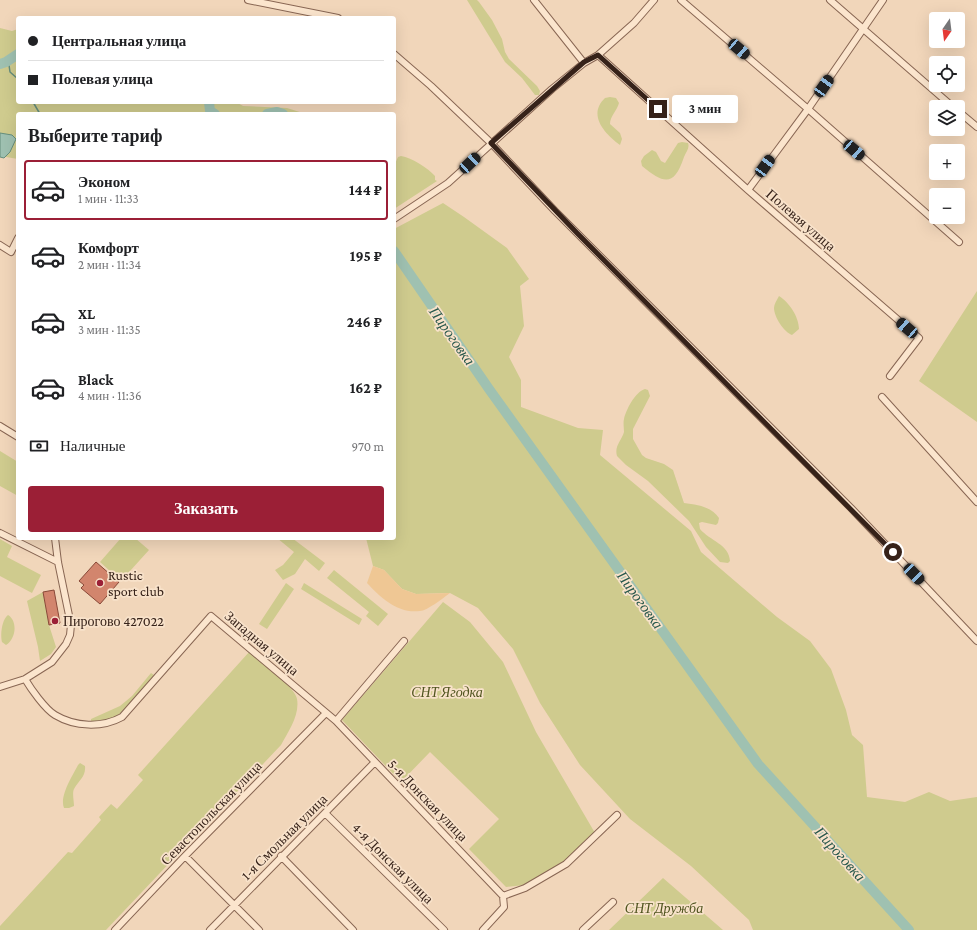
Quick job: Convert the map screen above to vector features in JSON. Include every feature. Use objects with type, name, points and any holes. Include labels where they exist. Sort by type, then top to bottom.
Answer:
[{"type":"street","points":[[248,0],[328,16]]},
{"type":"street","points":[[534,0],[584,62]]},
{"type":"street","points":[[396,219],[448,183],[491,143],[584,62],[598,55],[634,23],[654,0]]},
{"type":"street","points":[[681,0],[959,242]]},
{"type":"street","points":[[830,0],[862,30],[945,100]]},
{"type":"street","points":[[748,190],[808,109],[883,0]]},
{"type":"street","name":"Полевая улица","points":[[598,55],[748,190],[918,338],[890,376]]},
{"type":"street","points":[[396,56],[431,86],[491,143],[577,233],[851,508],[977,641]]},
{"type":"street","points":[[965,117],[977,127]]},
{"type":"street","points":[[0,245],[11,252],[16,242]]},
{"type":"street","points":[[882,397],[977,502]]},
{"type":"street","points":[[0,426],[16,436]]},
{"type":"street","points":[[0,533],[58,562]]},
{"type":"street","points":[[0,686],[25,679],[52,662],[60,653],[70,635],[71,625],[58,562],[55,540]]},
{"type":"street","name":"Западная улица","points":[[25,679],[54,715],[67,721],[91,724],[106,724],[115,721],[122,717],[212,616],[336,721]]},
{"type":"street","points":[[336,721],[404,641]]},
{"type":"street","name":"Севастопольская улица","points":[[115,930],[326,713]]},
{"type":"street","name":"5-я Донская улица","points":[[336,721],[503,896]]},
{"type":"street","name":"1-я Смольная улица","points":[[210,930],[375,762]]},
{"type":"street","name":"4-я Донская улица","points":[[325,813],[444,930]]},
{"type":"street","points":[[483,930],[504,908],[503,896],[525,888],[566,864],[617,815]]},
{"type":"street","points":[[186,856],[259,930]]},
{"type":"street","points":[[281,856],[353,930]]},
{"type":"street","points":[[583,930],[614,902]]},
{"type":"green space","points":[[467,0],[477,0],[479,2],[492,20],[502,39],[505,52],[509,59],[537,86],[540,91],[539,95],[535,95],[522,78],[505,62]]},
{"type":"green space","points":[[0,28],[12,31],[16,30],[16,104],[240,104],[243,106],[287,108],[300,112],[16,112],[16,159],[0,156]]},
{"type":"green space","points":[[605,98],[616,98],[619,103],[611,118],[610,124],[620,133],[622,139],[620,145],[604,130],[598,117],[600,104]]},
{"type":"green space","points":[[678,143],[688,143],[688,148],[680,167],[672,178],[668,180],[662,179],[642,166],[641,161],[644,156],[652,150],[656,152],[661,161],[665,163]]},
{"type":"green space","points":[[401,156],[415,161],[432,173],[437,181],[396,208],[396,162],[398,157]]},
{"type":"green space","points":[[443,203],[507,248],[529,279],[520,286],[524,326],[509,357],[521,380],[521,407],[578,428],[603,430],[600,455],[691,531],[701,552],[777,617],[810,641],[831,669],[846,710],[852,735],[863,745],[867,797],[905,802],[929,792],[950,801],[977,797],[977,930],[753,930],[749,920],[691,866],[630,819],[580,765],[540,703],[513,649],[478,608],[450,593],[416,594],[402,589],[384,570],[373,566],[366,540],[396,540],[396,228]]},
{"type":"green space","points":[[977,291],[977,422],[919,381]]},
{"type":"green space","points":[[779,296],[790,306],[799,324],[799,329],[792,335],[783,328],[774,312],[774,306]]},
{"type":"green space","points":[[645,389],[648,390],[650,396],[633,429],[633,439],[642,455],[646,458],[664,464],[673,470],[684,503],[699,505],[716,514],[719,518],[716,525],[702,522],[699,523],[700,529],[723,547],[729,555],[730,561],[728,563],[720,562],[706,547],[689,521],[648,481],[626,465],[617,456],[617,446],[624,432],[624,421],[627,411],[634,397]]},
{"type":"green space","points":[[0,451],[16,461],[16,495],[0,486]]},
{"type":"green space","points":[[0,539],[12,546],[7,557],[41,575],[32,593],[0,576]]},
{"type":"green space","points":[[119,540],[137,540],[149,550],[121,581],[100,562]]},
{"type":"green space","points":[[279,540],[295,540],[325,563],[319,571],[305,559],[295,574],[283,580],[275,570],[283,565],[294,552]]},
{"type":"green space","points":[[334,570],[388,614],[378,626],[366,616],[369,612],[327,578]]},
{"type":"green space","points":[[286,583],[294,589],[267,629],[259,624]]},
{"type":"green space","points":[[304,583],[362,619],[359,625],[301,589]]},
{"type":"green space","points":[[43,592],[49,625],[56,647],[51,654],[40,661],[27,601]]},
{"type":"green space","name":"СНТ Ягодка","points":[[443,602],[470,622],[503,662],[536,732],[595,833],[561,864],[525,885],[506,887],[469,849],[499,819],[430,752],[401,782],[342,720]]},
{"type":"green space","points":[[8,615],[13,621],[14,634],[12,639],[6,645],[2,642],[1,631],[4,620]]},
{"type":"green space","points":[[250,651],[291,688],[297,699],[297,711],[295,717],[281,745],[106,930],[0,930],[0,926],[68,852],[72,853],[101,820],[99,817],[111,804],[117,809],[143,780],[138,775]]},
{"type":"green space","points":[[151,673],[154,675],[149,683],[128,708],[110,719],[101,722],[91,722],[91,719],[120,706],[132,696]]},
{"type":"green space","points":[[80,763],[85,766],[85,770],[83,776],[73,791],[74,806],[64,808],[63,798],[65,792]]},
{"type":"green space","name":"СНТ Дружба","points":[[663,878],[723,930],[609,930]]},
{"type":"sand","points":[[373,566],[384,570],[402,589],[416,594],[450,593],[427,609],[420,611],[404,610],[390,604],[367,583]]},
{"type":"shaded area","points":[[0,133],[12,135],[16,139],[10,152],[4,158],[0,157]]},
{"type":"building","name":"Rustic sport club","points":[[96,562],[119,582],[100,604],[81,588],[84,585],[79,581]]},
{"type":"building","points":[[54,590],[60,623],[49,625],[43,592]]},
{"type":"waterway","name":"Пироговка","points":[[0,64],[16,55]]},
{"type":"waterway","points":[[6,62],[9,65],[10,72],[16,77]]},
{"type":"waterway","points":[[34,104],[39,112]]},
{"type":"waterway","name":"Пироговка","points":[[209,104],[210,111],[212,112]]},
{"type":"waterway","name":"Пироговка","points":[[396,254],[489,389],[758,764],[909,930]]},
{"type":"place","name":"Rustic sport club","points":[[100,583]]},
{"type":"place","name":"Пирогово 427022","points":[[55,621]]},
{"type":"route","points":[[658,109],[598,55],[584,62],[491,143],[555,211],[893,552]]}]
